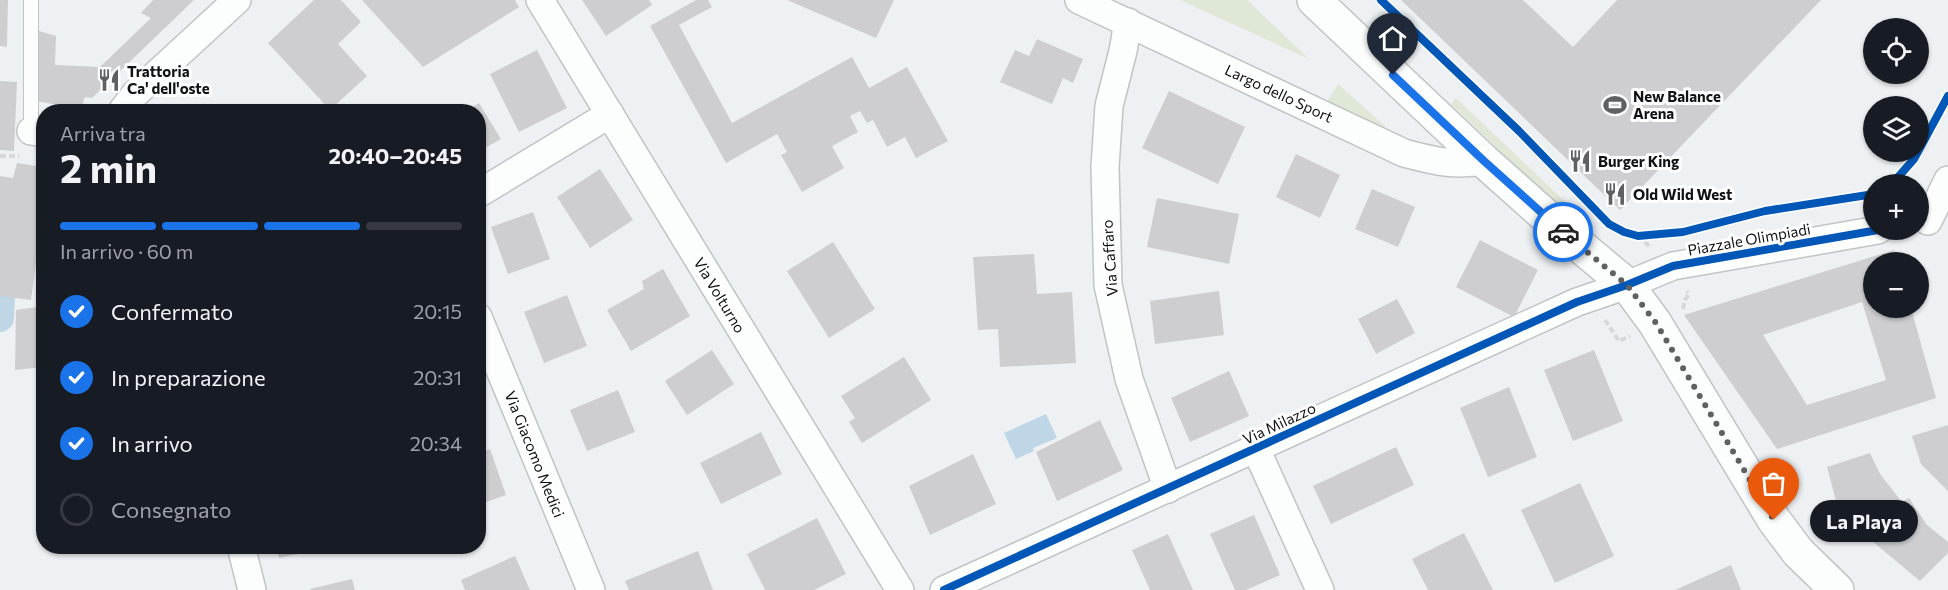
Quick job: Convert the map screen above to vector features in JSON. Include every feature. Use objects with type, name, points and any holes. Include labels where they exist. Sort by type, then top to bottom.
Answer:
[{"type":"street","points":[[127,104],[136,93],[237,0]]},
{"type":"street","name":"Via Volturno","points":[[540,0],[900,590]]},
{"type":"street","name":"Largo dello Sport","points":[[1079,0],[1404,153],[1438,162],[1462,165],[1484,161]]},
{"type":"street","points":[[1314,0],[1484,161],[1627,285],[1656,323],[1774,520],[1798,552],[1837,590]]},
{"type":"street","name":"Via Caffaro","points":[[1128,22],[1109,105],[1106,157],[1108,285],[1129,379],[1168,489]]},
{"type":"street","points":[[486,189],[610,114]]},
{"type":"street","points":[[1931,223],[1948,180]]},
{"type":"street","name":"Piazzale Olimpiadi","points":[[1627,285],[1673,266],[1863,233]]},
{"type":"street","name":"Via Milazzo","points":[[944,590],[1577,302],[1627,285]]},
{"type":"street","name":"Via Giacomo Medici","points":[[486,336],[591,590]]},
{"type":"street","points":[[1256,449],[1320,590]]},
{"type":"street","points":[[243,554],[252,590]]},
{"type":"lane","points":[[32,0],[36,106]]},
{"type":"path","points":[[1631,234],[1649,235]]},
{"type":"green space","points":[[1180,0],[1247,0],[1309,59]]},
{"type":"green space","points":[[1338,84],[1385,126],[1384,130],[1327,102]]},
{"type":"green space","points":[[1456,98],[1574,210],[1569,216],[1451,104]]},
{"type":"water","points":[[1046,414],[1057,438],[1033,448],[1034,451],[1016,459],[1004,433]]},
{"type":"building","points":[[0,0],[8,0],[7,47],[0,46]]},
{"type":"building","points":[[153,0],[194,0],[92,98],[85,97],[83,104],[53,104],[36,101],[36,30],[56,36],[55,65],[100,67],[151,18],[141,13]]},
{"type":"building","points":[[314,0],[341,0],[361,22],[338,44],[367,76],[337,104],[324,104],[268,43]]},
{"type":"building","points":[[362,0],[515,0],[519,7],[423,67]]},
{"type":"building","points":[[582,0],[649,0],[652,5],[606,36]]},
{"type":"building","points":[[696,0],[708,0],[712,7],[679,25],[732,123],[852,57],[869,88],[907,67],[948,141],[916,158],[905,137],[887,147],[873,120],[867,123],[860,111],[850,116],[858,132],[832,146],[844,168],[802,192],[781,155],[787,152],[777,134],[726,163],[650,26]]},
{"type":"building","points":[[787,0],[894,0],[876,38]]},
{"type":"building","name":"New Balance Arena","points":[[1401,0],[1523,0],[1573,47],[1617,0],[1821,0],[1620,210]]},
{"type":"building","points":[[1037,39],[1083,59],[1073,83],[1063,78],[1052,104],[1000,82],[1015,50],[1029,56]]},
{"type":"building","points":[[537,50],[567,108],[519,132],[490,74]]},
{"type":"building","points":[[0,81],[17,82],[14,151],[0,150]]},
{"type":"building","points":[[1169,91],[1245,127],[1218,184],[1142,148]]},
{"type":"building","points":[[486,114],[501,139],[486,147]]},
{"type":"building","points":[[1296,154],[1340,175],[1320,218],[1276,197]]},
{"type":"building","points":[[17,163],[36,166],[36,263],[31,300],[0,296],[0,176],[13,178]]},
{"type":"building","points":[[600,169],[633,220],[590,248],[557,197]]},
{"type":"building","points":[[1372,189],[1415,207],[1398,247],[1355,229]]},
{"type":"building","points":[[1157,198],[1239,214],[1229,264],[1147,247]]},
{"type":"building","points":[[533,212],[550,259],[508,274],[491,227]]},
{"type":"building","points":[[1480,240],[1538,270],[1514,317],[1456,287]]},
{"type":"building","points":[[833,242],[875,309],[829,338],[787,271]]},
{"type":"building","points":[[1034,254],[1037,294],[1072,292],[1076,363],[1000,367],[998,329],[978,330],[973,257]]},
{"type":"building","points":[[1863,260],[1863,305],[1862,302],[1763,335],[1807,405],[1886,380],[1867,318],[1914,318],[1936,398],[1777,449],[1684,315]]},
{"type":"building","points":[[663,269],[690,316],[631,351],[607,310],[644,289],[642,281]]},
{"type":"building","points":[[1219,291],[1224,335],[1155,344],[1150,301]]},
{"type":"building","points":[[567,295],[587,346],[544,363],[524,312]]},
{"type":"building","points":[[1397,299],[1415,333],[1376,354],[1358,319]]},
{"type":"building","points":[[36,307],[36,368],[15,370],[16,310]]},
{"type":"building","points":[[712,350],[734,384],[687,415],[665,381]]},
{"type":"building","points":[[1594,350],[1623,421],[1573,441],[1544,370]]},
{"type":"building","points":[[904,357],[931,400],[862,443],[849,422],[855,418],[841,396]]},
{"type":"building","points":[[1229,371],[1249,416],[1190,442],[1171,398]]},
{"type":"building","points":[[1509,387],[1537,457],[1488,477],[1460,408]]},
{"type":"building","points":[[618,390],[635,432],[587,451],[570,410]]},
{"type":"building","points":[[1100,420],[1123,470],[1057,501],[1036,452]]},
{"type":"building","points":[[1948,425],[1948,491],[1921,464],[1912,436]]},
{"type":"building","points":[[761,432],[782,474],[721,504],[700,463]]},
{"type":"building","points":[[1396,447],[1414,485],[1331,524],[1313,486]]},
{"type":"building","points":[[490,449],[506,495],[486,502],[486,450]]},
{"type":"building","points":[[1870,453],[1880,474],[1902,502],[1909,498],[1927,525],[1948,542],[1948,553],[1920,581],[1860,531],[1836,501],[1827,467]]},
{"type":"building","points":[[973,454],[996,504],[930,535],[909,486]]},
{"type":"building","points":[[1580,483],[1614,556],[1555,583],[1521,510]]},
{"type":"building","points":[[1254,515],[1280,575],[1246,590],[1235,590],[1210,534]]},
{"type":"building","points":[[817,518],[846,574],[814,590],[765,590],[747,554]]},
{"type":"building","points":[[1464,533],[1493,590],[1428,590],[1412,559]]},
{"type":"building","points":[[1168,534],[1193,590],[1150,590],[1132,550]]},
{"type":"building","points":[[698,551],[713,590],[629,590],[625,581]]},
{"type":"building","points":[[278,554],[298,554],[279,558]]},
{"type":"building","points":[[515,556],[530,590],[465,590],[461,580]]},
{"type":"building","points":[[1731,565],[1741,590],[1675,590]]},
{"type":"building","points":[[352,579],[355,590],[310,590],[310,589]]},
{"type":"waterway","points":[[0,318],[1,296]]},
{"type":"cycle path","points":[[1381,0],[1519,131],[1609,224],[1624,232],[1638,236],[1683,232],[1765,211],[1863,196]]},
{"type":"cycle path","points":[[1901,174],[1914,159],[1948,96]]},
{"type":"cycle path","points":[[944,590],[1577,302],[1673,266],[1863,233]]},
{"type":"way so far","points":[[1563,232],[1627,285],[1656,323],[1774,520]]},
{"type":"place","name":"Trattoria Ca' dell'oste","points":[[109,80]]},
{"type":"place","name":"New Balance Arena","points":[[1615,105]]},
{"type":"place","name":"Burger King","points":[[1580,161]]},
{"type":"place","name":"Old Wild West","points":[[1615,194]]},
{"type":"place","name":"La Playa","points":[[1774,520]]},
{"type":"route","points":[[1393,75],[1563,232]]}]
